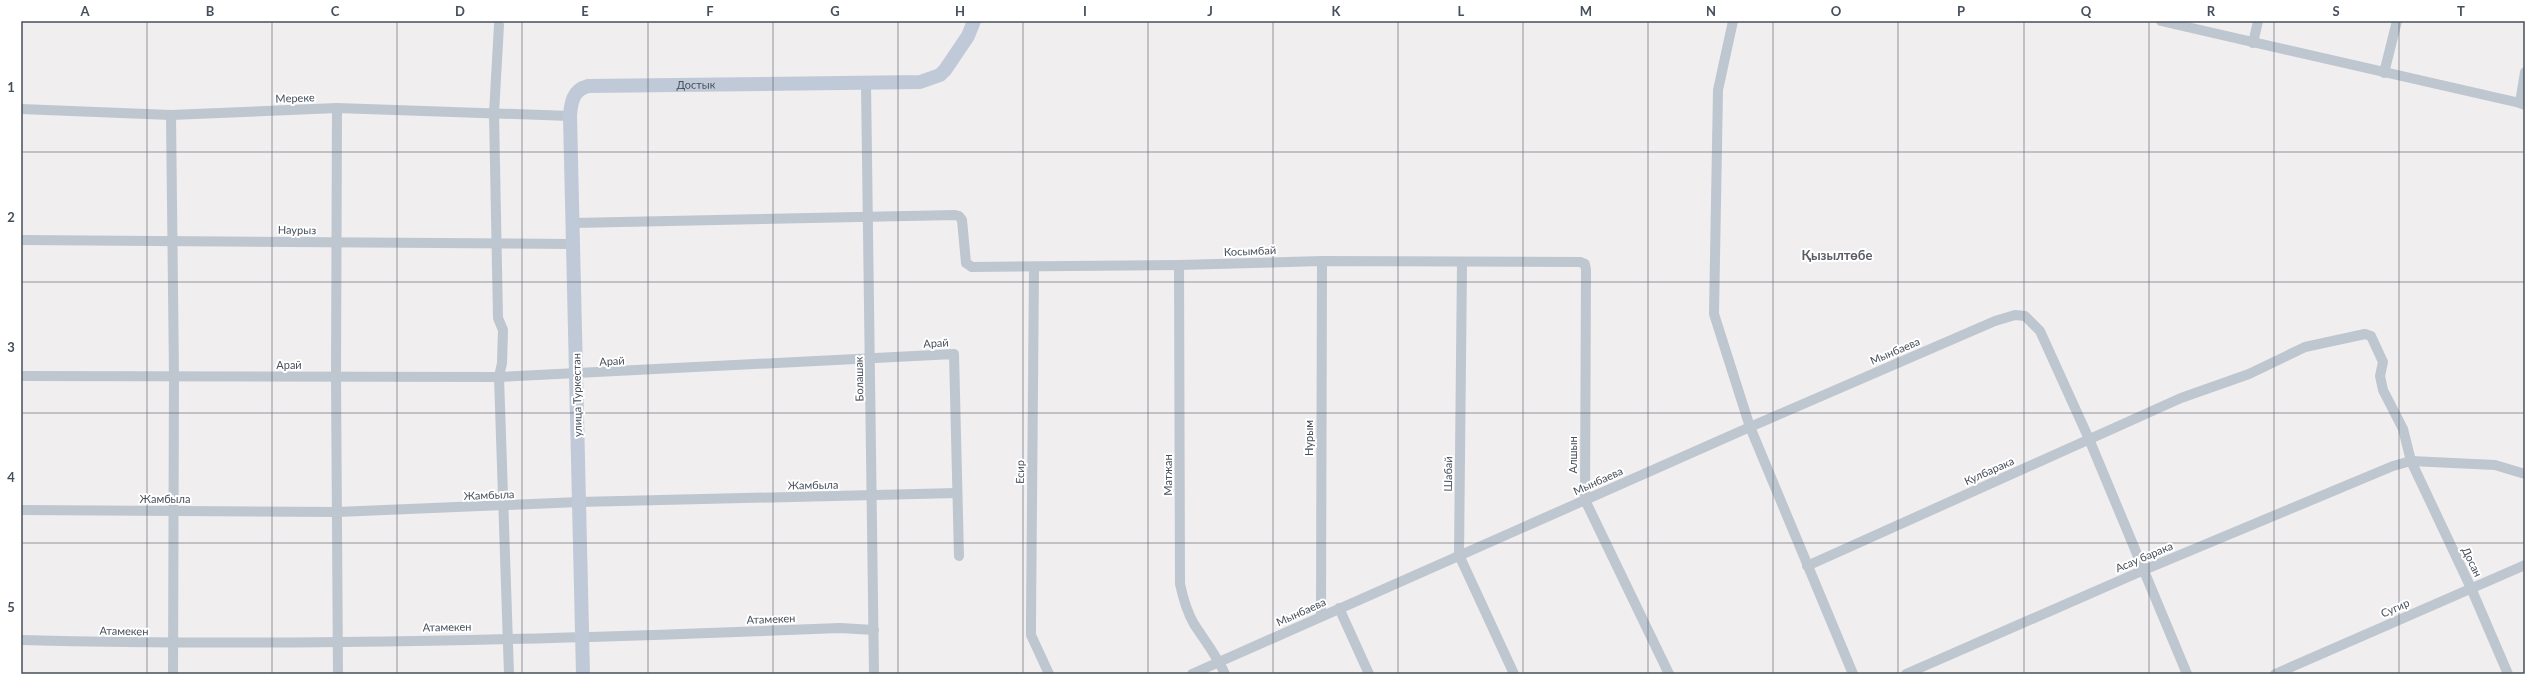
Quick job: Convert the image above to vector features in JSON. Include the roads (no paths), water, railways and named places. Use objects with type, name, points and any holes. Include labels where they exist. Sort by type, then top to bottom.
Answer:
[{"type":"street","name":"Достык","points":[[570,116],[573,96],[581,88],[588,86],[866,84],[920,82],[940,75],[968,36],[974,21]]},
{"type":"street","points":[[1733,21],[1718,90],[1714,314],[1750,427],[1853,674]]},
{"type":"street","points":[[2161,21],[2523,104],[2525,72]]},
{"type":"street","points":[[2253,43],[2258,21]]},
{"type":"street","points":[[2384,73],[2397,21]]},
{"type":"street","points":[[499,25],[494,113],[495,243],[498,318],[503,330],[502,363],[499,377],[509,674]]},
{"type":"street","name":"Болашак","points":[[866,84],[873,496],[874,674]]},
{"type":"street","points":[[337,108],[336,377],[338,674]]},
{"type":"street","name":"Мереке","points":[[21,109],[171,115],[337,108],[570,116]]},
{"type":"street","points":[[171,115],[174,377],[173,674]]},
{"type":"street","name":"улица Туркестан","points":[[570,116],[583,674]]},
{"type":"street","points":[[573,223],[868,216]]},
{"type":"street","name":"Косымбай","points":[[868,216],[959,216],[968,266],[1034,267],[1179,265],[1322,261],[1462,263],[1580,262],[1585,264]]},
{"type":"street","name":"Наурыз","points":[[21,240],[573,244]]},
{"type":"street","name":"Нурым","points":[[1321,616],[1322,261]]},
{"type":"street","name":"Шабай","points":[[1462,263],[1459,555],[1514,674]]},
{"type":"street","name":"Алшын","points":[[1585,264],[1585,500],[1669,674]]},
{"type":"street","name":"Матжан","points":[[1179,265],[1180,584],[1185,605],[1194,623],[1220,661],[1225,674]]},
{"type":"street","name":"Есир","points":[[1034,267],[1031,635],[1049,674]]},
{"type":"street","name":"Мынбаева","points":[[1192,674],[1750,427],[1995,321],[2015,315],[2026,316],[2040,331],[2089,438]]},
{"type":"street","name":"Досан","points":[[2181,398],[2249,374],[2305,347],[2364,334],[2371,336],[2379,350],[2383,362],[2380,376],[2383,390],[2403,429],[2411,461],[2471,588],[2508,674]]},
{"type":"street","name":"Арай","points":[[21,376],[499,377],[954,354],[959,556]]},
{"type":"street","name":"Кулбарака","points":[[1807,566],[2089,438],[2181,398]]},
{"type":"street","points":[[2089,438],[2187,674]]},
{"type":"street","name":"Асау барака","points":[[1906,674],[2144,570],[2393,466],[2411,461],[2495,465],[2525,474]]},
{"type":"street","name":"Жамбыла","points":[[21,510],[337,512],[579,502],[957,493]]},
{"type":"street","name":"Сугир","points":[[2275,674],[2525,565]]},
{"type":"street","points":[[1339,608],[1369,674]]},
{"type":"street","name":"Атамекен","points":[[21,640],[173,644],[582,638],[840,628],[874,630]]},
{"type":"district","name":"Қызылтөбе","points":[[1837,255]]}]
